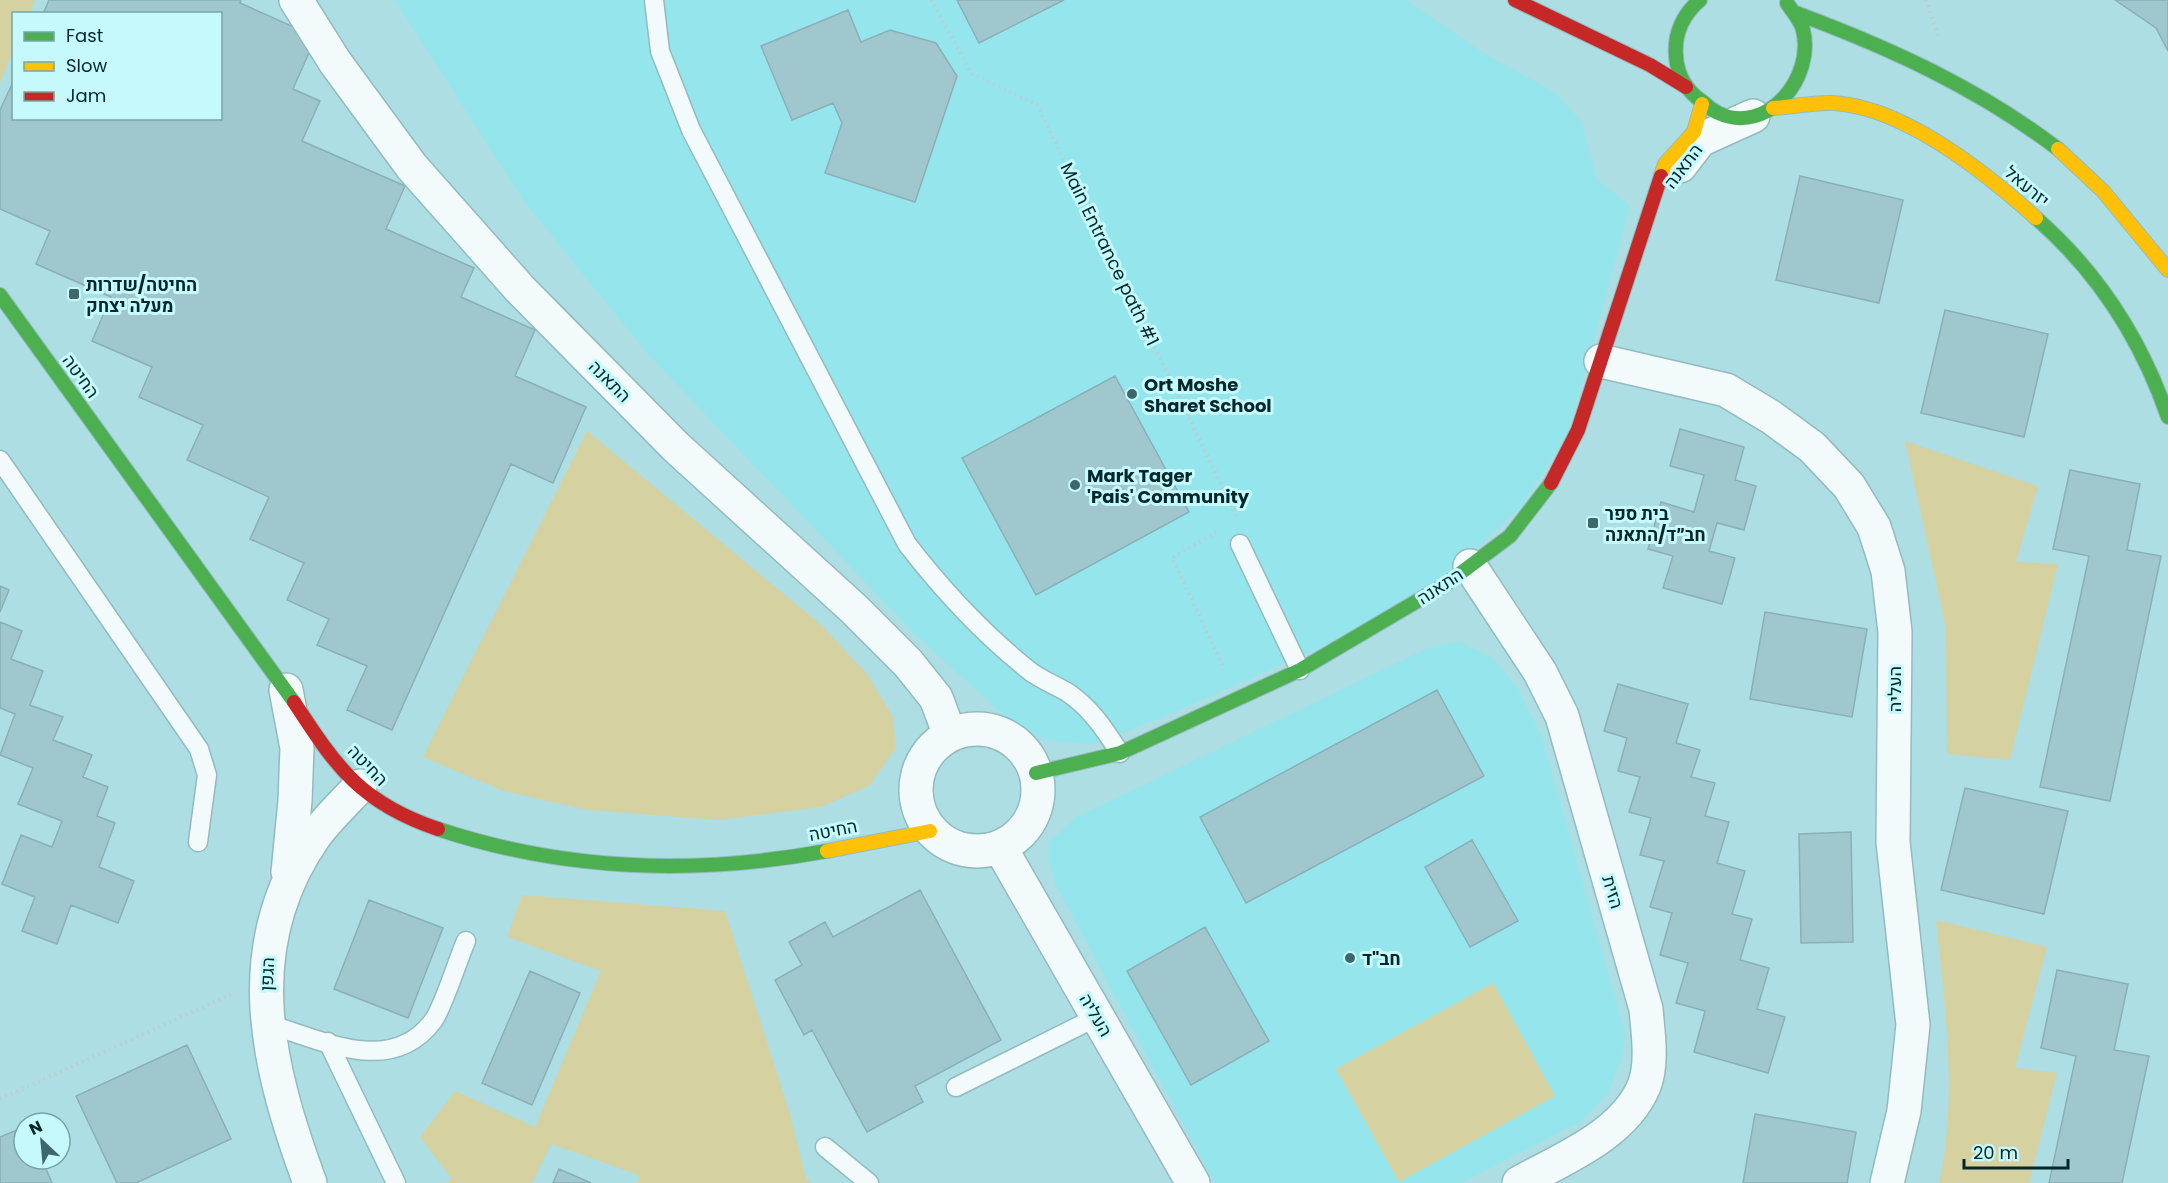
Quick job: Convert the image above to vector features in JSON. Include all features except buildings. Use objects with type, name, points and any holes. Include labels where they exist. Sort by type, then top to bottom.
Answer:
[{"type":"street","name":"התאנה","points":[[296,0],[335,62],[412,167],[512,280],[676,447],[854,609],[908,663],[936,698],[950,735]]},
{"type":"street","points":[[1515,0],[1650,65],[1686,87],[1702,104]]},
{"type":"street","points":[[1686,87],[1676,66],[1675,44],[1681,24],[1693,5],[1700,0]]},
{"type":"street","points":[[1763,112],[1786,100],[1800,81],[1807,59],[1806,35],[1796,13],[1784,0]]},
{"type":"street","points":[[1796,13],[1900,53],[1952,78],[2006,111],[2059,149],[2099,187],[2168,270]]},
{"type":"street","name":"יזרעאל","points":[[1702,104],[1720,113],[1763,112],[1833,103],[1879,114],[1922,135],[1971,164],[2018,198],[2053,232],[2116,308],[2148,364],[2168,417]]},
{"type":"street","name":"התאנה","points":[[1036,773],[1120,753],[1300,670],[1446,584],[1510,536],[1556,477],[1578,430],[1653,208],[1665,164],[1694,132],[1702,104]]},
{"type":"street","name":"התאנה","points":[[1653,208],[1700,140],[1763,112]]},
{"type":"street","name":"החיטה","points":[[0,295],[286,690],[309,726],[360,786],[376,801],[419,822],[481,843],[567,860],[636,866],[729,865],[930,831]]},
{"type":"street","name":"העליה","points":[[1601,361],[1726,390],[1771,417],[1812,447],[1849,486],[1874,527],[1888,571],[1895,632],[1893,842],[1913,1025],[1904,1111],[1887,1183]]},
{"type":"street","name":"הזית","points":[[1470,566],[1540,672],[1562,716],[1640,986],[1647,1020],[1649,1053],[1645,1085],[1629,1114],[1599,1138],[1519,1183]]},
{"type":"street","points":[[286,690],[297,748],[295,801],[286,885]]},
{"type":"street","points":[[966,729],[984,729],[1002,734],[1017,744],[1029,757],[1036,773],[1038,791],[1035,809],[1027,825],[1015,838],[1000,847],[981,852],[962,850],[945,843],[930,831],[920,815],[915,797],[916,778],[922,761],[934,746],[950,735],[966,729]]},
{"type":"street","name":"הגפן","points":[[310,1183],[290,1130],[273,1064],[266,1001],[269,938],[286,885],[314,836],[360,786]]},
{"type":"street","name":"העליה","points":[[1000,847],[1193,1183]]},
{"type":"lane","points":[[654,0],[660,51],[691,130],[907,544],[944,593],[987,634],[1033,674],[1068,693],[1095,715],[1120,753]]},
{"type":"lane","points":[[0,460],[199,749],[207,775],[198,842]]},
{"type":"lane","points":[[1240,544],[1300,670]]},
{"type":"lane","points":[[268,1024],[367,1053],[402,1048],[433,1021],[466,941]]},
{"type":"lane","points":[[956,1087],[1097,1017]]},
{"type":"lane","points":[[328,1042],[396,1183]]},
{"type":"lane","points":[[825,1147],[869,1183]]},
{"type":"path","name":"Main Entrance path #1","points":[[931,0],[972,74],[1037,105],[1238,519],[1228,525]]},
{"type":"path","points":[[1219,530],[1172,558],[1238,699]]},
{"type":"path","points":[[0,1099],[267,978]]},
{"type":"shaded area","points":[[0,0],[35,0],[30,12],[12,12],[12,53],[0,83]]},
{"type":"shaded area","name":"Ort Moshe Sharet School","points":[[395,0],[1407,0],[1480,51],[1557,94],[1582,123],[1596,178],[1630,206],[1568,433],[1521,507],[1437,584],[1324,646],[1163,717],[1092,744],[1046,740],[1009,720],[916,635],[648,354],[524,201]]},
{"type":"shaded area","points":[[587,431],[820,624],[867,674],[893,717],[896,748],[869,786],[821,807],[719,820],[587,810],[504,791],[423,757]]},
{"type":"shaded area","points":[[1905,441],[2038,486],[2016,562],[2058,564],[2010,760],[1947,754],[1946,628]]},
{"type":"shaded area","name":"חב\"ד","points":[[1460,642],[1493,658],[1519,691],[1542,738],[1625,1033],[1622,1056],[1608,1093],[1581,1121],[1461,1183],[1215,1183],[1055,883],[1050,863],[1049,842],[1077,817],[1430,647]]},
{"type":"shaded area","points":[[522,895],[725,911],[790,1114],[806,1179],[811,1183],[637,1183],[639,1175],[551,1144],[532,1183],[446,1183],[452,1179],[420,1137],[455,1091],[535,1127],[601,971],[507,937]]},
{"type":"shaded area","points":[[1936,920],[2047,947],[2015,1068],[2057,1073],[2029,1183],[1939,1183],[1945,1150],[1949,1085],[1946,1019]]},
{"type":"shaded area","points":[[1493,983],[1555,1096],[1399,1182],[1336,1069]]},
{"type":"traffic: fast","points":[[1700,0],[1684,18],[1678,32],[1676,48],[1678,70],[1688,88],[1697,98],[1718,113],[1736,118],[1754,116],[1770,109],[1784,98],[1795,83],[1802,66],[1805,48],[1802,27],[1787,3]]},
{"type":"traffic: fast","points":[[1796,13],[1899,55],[1965,88],[2028,127],[2058,149]]},
{"type":"traffic: fast","points":[[2036,218],[2079,261],[2115,308],[2145,361],[2168,417]]},
{"type":"traffic: fast","points":[[0,295],[294,702]]},
{"type":"traffic: fast","points":[[1036,773],[1120,753],[1300,670],[1446,584],[1510,536],[1551,483]]},
{"type":"traffic: fast","points":[[438,829],[534,854],[631,865],[729,864],[827,851]]},
{"type":"traffic: slow","points":[[1773,108],[1833,103],[1860,107],[1888,116],[1915,129],[1968,162],[2036,218]]},
{"type":"traffic: slow","points":[[1661,176],[1665,164],[1694,132],[1702,104]]},
{"type":"traffic: slow","points":[[2058,149],[2103,191],[2168,270]]},
{"type":"traffic: slow","points":[[827,851],[930,831]]},
{"type":"traffic: jam","points":[[1515,0],[1650,65],[1686,87]]},
{"type":"traffic: jam","points":[[1551,483],[1578,430],[1661,176]]},
{"type":"traffic: jam","points":[[294,702],[338,764],[370,795],[411,819],[438,829]]},
{"type":"place","name":"החיטה/שדרות מעלה יצחק","points":[[74,294]]},
{"type":"place","name":"Ort Moshe Sharet School","points":[[1132,394]]},
{"type":"place","name":"Mark Tager 'Pais' Community","points":[[1075,485]]},
{"type":"place","name":"בית ספר חב״ד/התאנה","points":[[1593,523]]},
{"type":"place","name":"חב\"ד","points":[[1350,958]]}]
